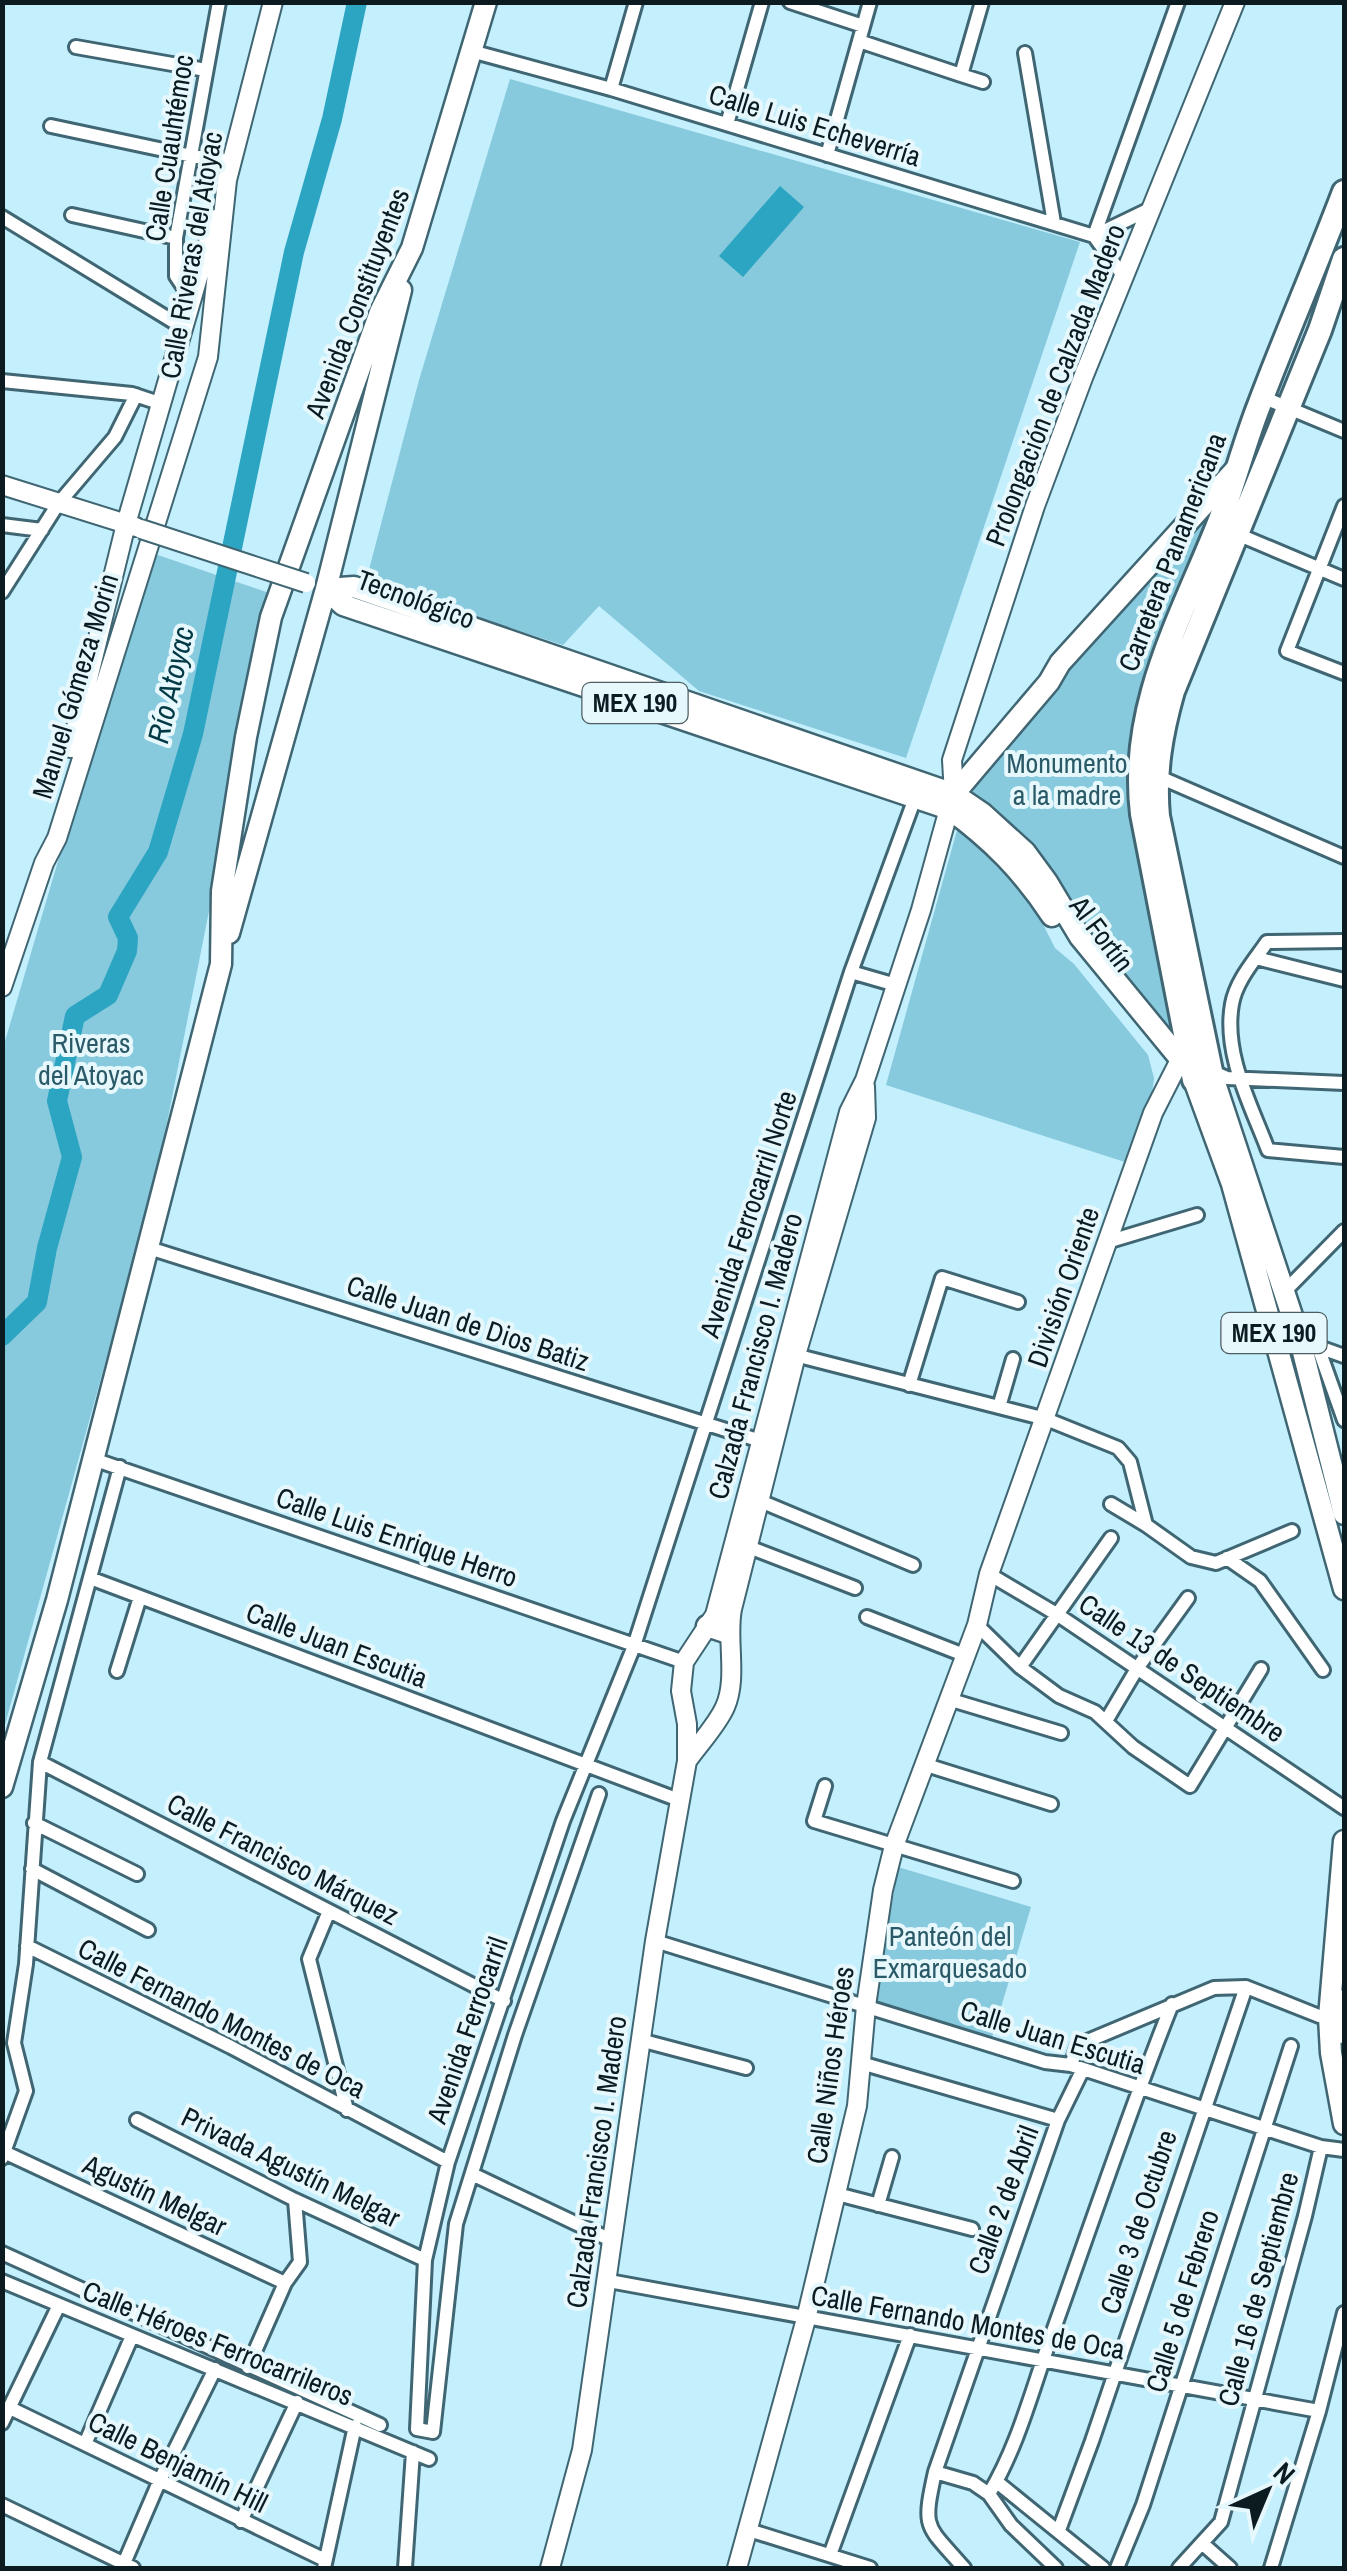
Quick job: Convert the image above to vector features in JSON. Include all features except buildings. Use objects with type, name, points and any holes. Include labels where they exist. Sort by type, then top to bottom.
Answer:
[{"type":"highway","name":"Carretera Panamericana","points":[[1202,1070],[1142,814],[1142,731],[1160,661],[1218,524],[1262,397],[1344,192]]},
{"type":"highway","name":"Carretera Panamericana","points":[[1202,1070],[1200,1023],[1158,816],[1160,736],[1172,691],[1289,408],[1344,259]]},
{"type":"main road","name":"Calle Riveras del Atoyac","points":[[156,514],[208,357],[227,180],[274,2]]},
{"type":"main road","name":"Avenida Constituyentes","points":[[221,964],[222,891],[246,737],[271,616],[380,312],[412,248],[486,2]]},
{"type":"main road","name":"Prolongación de Calzada Madero","points":[[952,802],[952,760],[1035,506],[1236,2]]},
{"type":"main road","points":[[44,863],[190,297],[227,180]]},
{"type":"main road","points":[[2,1787],[57,1600],[150,1248],[316,586],[412,248]]},
{"type":"main road","name":"Calzada Francisco I. Madero","points":[[687,1761],[726,1706],[730,1673],[715,1615],[790,1354],[866,1118],[865,1080],[952,802],[1060,663],[1238,468]]},
{"type":"main road","points":[[2,485],[134,526]]},
{"type":"main road","name":"Manuel Gómeza Morin","points":[[2,987],[44,863],[57,838],[156,514]]},
{"type":"main road","name":"MEX 190","points":[[134,526],[316,586]]},
{"type":"main road","name":"Tecnológico","points":[[316,586],[343,605],[508,650],[952,802]]},
{"type":"main road","points":[[921,792],[952,760]]},
{"type":"main road","name":"Al Fortín","points":[[952,802],[982,813],[1025,852],[1073,928],[1202,1070]]},
{"type":"main road","name":"División Oriente","points":[[989,1574],[1153,1113],[1202,1070],[1200,1023]]},
{"type":"main road","name":"MEX 190","points":[[1202,1070],[1284,1292],[1309,1344],[1344,1514]]},
{"type":"main road","name":"MEX 190","points":[[1202,1070],[1344,1589]]},
{"type":"main road","name":"Calzada Francisco I. Madero","points":[[550,2568],[582,2450],[655,1941],[687,1761],[687,1724],[681,1691],[684,1662],[718,1630],[758,1500],[766,1443]]},
{"type":"main road","name":"Calle Niños Héroes","points":[[737,2568],[806,2319],[857,2106],[866,2006],[883,1890],[894,1846],[977,1625],[989,1574]]},
{"type":"main road","points":[[1344,1841],[1329,2017],[1344,2124]]},
{"type":"main road","points":[[1344,2000],[1344,2060]]},
{"type":"street","name":"Calle Cuauhtémoc","points":[[190,297],[176,276],[176,238],[219,2]]},
{"type":"street","points":[[612,89],[636,2]]},
{"type":"street","points":[[727,124],[762,2]]},
{"type":"street","points":[[790,2],[863,26]]},
{"type":"street","points":[[828,154],[870,2]]},
{"type":"street","points":[[961,74],[982,2]]},
{"type":"street","points":[[1094,236],[1178,2]]},
{"type":"street","points":[[859,41],[983,82]]},
{"type":"street","points":[[76,47],[206,70]]},
{"type":"street","name":"Calle Luis Echeverría","points":[[471,51],[612,89],[1094,236]]},
{"type":"street","points":[[1025,53],[1054,223]]},
{"type":"street","points":[[52,126],[232,161]]},
{"type":"street","points":[[1094,236],[1152,208]]},
{"type":"street","points":[[72,216],[176,238]]},
{"type":"street","points":[[2,217],[182,327]]},
{"type":"street","points":[[1094,236],[1124,278]]},
{"type":"street","points":[[2,381],[136,395],[162,404]]},
{"type":"street","points":[[2,592],[58,504],[115,437],[136,395]]},
{"type":"street","points":[[1262,397],[1344,431]]},
{"type":"street","points":[[1344,506],[1287,651],[1344,673]]},
{"type":"street","points":[[2,525],[42,530]]},
{"type":"street","points":[[1236,534],[1344,579]]},
{"type":"street","points":[[1157,776],[1344,856]]},
{"type":"street","name":"Avenida Ferrocarril Norte","points":[[634,1646],[852,972],[921,792]]},
{"type":"street","points":[[1202,1070],[1234,1056],[1232,1005],[1242,979],[1267,942],[1344,941]]},
{"type":"street","points":[[1256,958],[1344,980]]},
{"type":"street","points":[[852,972],[896,985]]},
{"type":"street","points":[[1202,1070],[1344,1082]]},
{"type":"street","points":[[1202,1070],[1268,1150],[1344,1157]]},
{"type":"street","points":[[1107,1242],[1198,1215]]},
{"type":"street","points":[[1284,1292],[1344,1231]]},
{"type":"street","name":"Calle Juan de Dios Batiz","points":[[150,1248],[766,1443]]},
{"type":"street","points":[[928,1274],[1018,1302]]},
{"type":"street","points":[[909,1385],[942,1278]]},
{"type":"street","points":[[1309,1344],[1344,1356]]},
{"type":"street","points":[[1309,1344],[1344,1420]]},
{"type":"street","points":[[790,1354],[1046,1419],[1118,1448],[1130,1462],[1146,1524]]},
{"type":"street","points":[[999,1407],[1013,1358]]},
{"type":"street","name":"Calle Luis Enrique Herro","points":[[92,1459],[684,1662]]},
{"type":"street","points":[[4,2155],[26,2091],[14,2043],[27,1946],[40,1762],[120,1466]]},
{"type":"street","points":[[758,1500],[913,1565]]},
{"type":"street","points":[[1111,1504],[1191,1557],[1216,1563],[1292,1531]]},
{"type":"street","points":[[1020,1667],[1110,1538]]},
{"type":"street","points":[[746,1546],[855,1588]]},
{"type":"street","points":[[1226,1558],[1260,1580],[1323,1670]]},
{"type":"street","name":"Calle 13 de Septiembre","points":[[989,1574],[1058,1614],[1344,1808]]},
{"type":"street","name":"Calle Juan Escutia","points":[[90,1578],[680,1800]]},
{"type":"street","points":[[117,1671],[140,1597]]},
{"type":"street","points":[[1106,1721],[1188,1598]]},
{"type":"street","points":[[867,1617],[964,1655]]},
{"type":"street","points":[[977,1625],[1020,1667],[1060,1696],[1095,1712],[1133,1747],[1190,1786],[1261,1669]]},
{"type":"street","name":"Avenida Ferrocarril","points":[[472,2174],[456,2224],[432,2432],[416,2429],[425,2260],[448,2162],[562,1821],[634,1646]]},
{"type":"street","points":[[948,1700],[1061,1733]]},
{"type":"street","name":"Calle Francisco Márquez","points":[[40,1762],[504,2001]]},
{"type":"street","points":[[923,1764],[1051,1804]]},
{"type":"street","points":[[825,1786],[814,1821],[1013,1880]]},
{"type":"street","points":[[599,1794],[515,2035],[472,2174],[612,2240]]},
{"type":"street","points":[[34,1823],[137,1874]]},
{"type":"street","points":[[32,1870],[148,1930]]},
{"type":"street","points":[[328,1912],[309,1959],[347,2110]]},
{"type":"street","name":"Calle Juan Escutia","points":[[655,1941],[1045,2062],[1077,2067],[1321,2147]]},
{"type":"street","name":"Calle Fernando Montes de Oca","points":[[27,1946],[448,2162]]},
{"type":"street","points":[[1077,2067],[1078,2045],[1214,1988],[1246,1987],[1329,2017]]},
{"type":"street","name":"Calle 3 de Octubre","points":[[1058,2530],[1246,1987]]},
{"type":"street","points":[[1056,2568],[1011,2525],[993,2488],[1030,2403],[1138,2088],[1172,2004]]},
{"type":"street","points":[[640,2040],[746,2068]]},
{"type":"street","name":"Calle 5 de Febrero","points":[[1116,2568],[1143,2505],[1291,2046]]},
{"type":"street","points":[[862,2064],[1058,2120]]},
{"type":"street","name":"Calle 2 de Abril","points":[[964,2568],[928,2527],[926,2514],[935,2472],[1077,2067]]},
{"type":"street","name":"Privada Agustín Melgar","points":[[136,2120],[425,2260]]},
{"type":"street","name":"Calle 16 de Septiembre","points":[[1179,2568],[1220,2522],[1256,2400],[1321,2147],[1344,2150]]},
{"type":"street","name":"Agustín Melgar","points":[[4,2155],[285,2283]]},
{"type":"street","points":[[878,2205],[892,2156]]},
{"type":"street","points":[[837,2194],[972,2228]]},
{"type":"street","points":[[248,2367],[285,2283],[300,2262],[296,2200]]},
{"type":"street","points":[[2,2253],[380,2425]]},
{"type":"street","name":"Calle Héroes Ferrocarrileros","points":[[2,2281],[430,2459]]},
{"type":"street","name":"Calle Fernando Montes de Oca","points":[[608,2281],[1319,2412]]},
{"type":"street","points":[[2,2423],[59,2304]]},
{"type":"street","points":[[1270,2568],[1319,2412],[1344,2313]]},
{"type":"street","points":[[830,2555],[910,2335]]},
{"type":"street","points":[[85,2444],[132,2336]]},
{"type":"street","points":[[2,2506],[127,2567],[160,2482],[215,2369]]},
{"type":"street","points":[[241,2521],[297,2402]]},
{"type":"street","name":"Calle Benjamín Hill","points":[[10,2408],[325,2564]]},
{"type":"street","points":[[325,2564],[355,2426]]},
{"type":"street","points":[[405,2568],[413,2452]]},
{"type":"street","points":[[935,2472],[993,2488],[1058,2530],[1103,2568]]},
{"type":"street","points":[[748,2530],[830,2555],[848,2565],[870,2568]]},
{"type":"street","points":[[1203,2544],[1230,2568]]},
{"type":"green space","points":[[510,79],[1080,242],[906,758],[699,691],[599,606],[563,645],[366,581],[419,380]]},
{"type":"green space","name":"Monumento a la madre","points":[[1219,501],[1158,661],[1179,1045],[1082,935],[1020,834],[970,792],[1058,676]]},
{"type":"green space","name":"Riveras del Atoyac","points":[[149,552],[272,594],[155,1183],[3,1732],[3,1048]]},
{"type":"green space","points":[[959,823],[1021,881],[1055,948],[1074,964],[1148,1055],[1154,1078],[1151,1102],[1128,1163],[886,1085]]},
{"type":"green space","name":"Panteón del Exmarquesado","points":[[898,1867],[1031,1907],[991,2041],[875,2007]]},
{"type":"shaded area","points":[[780,186],[804,207],[743,277],[719,256]]},
{"type":"waterway","name":"Río Atoyac","points":[[2,1336],[37,1302],[72,1157],[57,1101],[75,1016],[108,995],[127,951],[128,938],[118,917],[158,852],[193,734],[294,252],[332,119],[357,2]]}]
